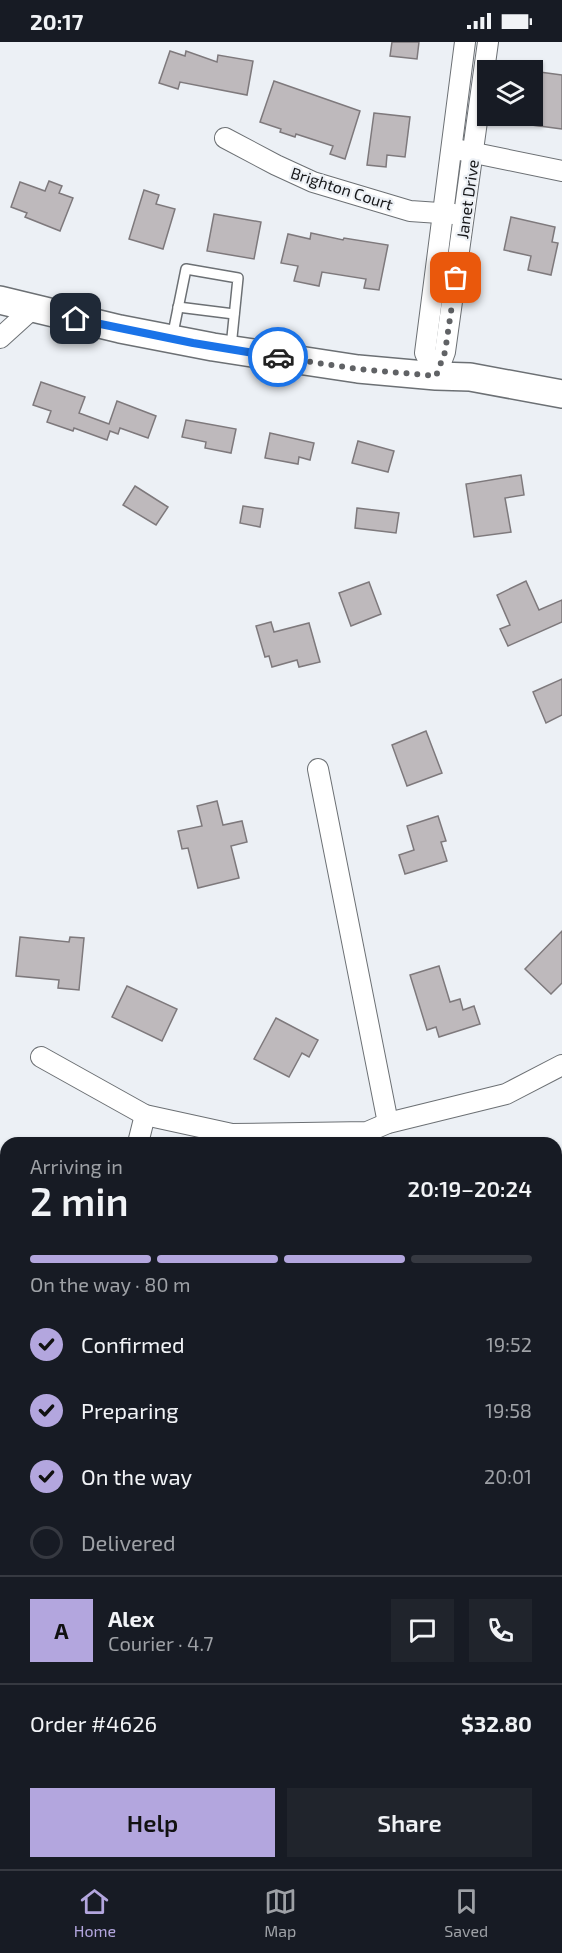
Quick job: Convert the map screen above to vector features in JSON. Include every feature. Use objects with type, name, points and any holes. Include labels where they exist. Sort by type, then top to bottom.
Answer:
[{"type":"main road","points":[[0,300],[32,309],[231,350],[358,369],[470,377],[562,394]]},
{"type":"street","name":"Janet Drive","points":[[436,376],[425,353],[465,42]]},
{"type":"street","name":"Janet Drive","points":[[436,376],[445,352],[488,42]]},
{"type":"street","name":"Brighton Court","points":[[225,138],[313,182],[410,211],[465,216]]},
{"type":"street","points":[[452,148],[562,171]]},
{"type":"street","points":[[0,338],[32,309]]},
{"type":"street","points":[[318,769],[388,1124]]},
{"type":"street","points":[[41,1057],[145,1115],[232,1134],[367,1132],[388,1124],[506,1094],[562,1065]]},
{"type":"street","points":[[140,1137],[145,1115]]},
{"type":"lane","points":[[172,339],[186,268],[238,278],[231,350]]},
{"type":"lane","points":[[178,307],[234,314]]},
{"type":"building","points":[[392,42],[419,42],[417,59],[390,56]]},
{"type":"building","points":[[170,51],[185,56],[186,51],[217,62],[218,55],[253,61],[247,95],[180,82],[178,89],[159,83]]},
{"type":"building","points":[[543,72],[562,75],[562,129],[540,126],[543,126]]},
{"type":"building","points":[[274,81],[360,111],[345,159],[330,154],[333,146],[296,134],[295,137],[280,132],[281,129],[260,122]]},
{"type":"building","points":[[374,113],[410,117],[405,157],[387,155],[386,167],[367,165]]},
{"type":"building","points":[[49,181],[62,186],[59,193],[73,198],[60,231],[25,217],[27,213],[11,207],[20,182],[45,191]]},
{"type":"building","points":[[144,190],[159,195],[156,204],[175,209],[163,249],[129,239]]},
{"type":"building","points":[[214,214],[261,222],[254,259],[207,251]]},
{"type":"building","points":[[511,217],[555,227],[552,242],[558,243],[551,275],[528,270],[531,256],[504,250]]},
{"type":"building","points":[[311,233],[343,240],[344,238],[388,245],[379,290],[364,288],[366,279],[322,272],[319,286],[294,281],[298,266],[281,263],[288,234],[310,239]]},
{"type":"building","points":[[41,382],[85,397],[79,413],[109,424],[117,401],[156,416],[148,438],[120,428],[118,434],[110,431],[107,440],[74,428],[73,431],[47,422],[51,411],[33,405]]},
{"type":"building","points":[[186,420],[236,429],[231,453],[205,448],[206,442],[182,437]]},
{"type":"building","points":[[270,433],[314,443],[310,460],[299,457],[298,464],[265,458]]},
{"type":"building","points":[[358,441],[394,451],[388,472],[352,463]]},
{"type":"building","points":[[521,475],[524,495],[505,498],[511,532],[474,537],[466,484]]},
{"type":"building","points":[[135,486],[168,507],[156,525],[123,505]]},
{"type":"building","points":[[243,506],[263,509],[260,527],[240,523]]},
{"type":"building","points":[[357,508],[399,513],[396,533],[355,528]]},
{"type":"building","points":[[526,581],[539,610],[562,600],[562,622],[508,646],[500,629],[510,625],[497,595]]},
{"type":"building","points":[[369,582],[381,614],[351,626],[339,593]]},
{"type":"building","points":[[271,622],[274,632],[309,623],[320,662],[299,667],[297,660],[272,667],[269,656],[265,657],[256,626]]},
{"type":"building","points":[[562,679],[562,715],[546,723],[533,692]]},
{"type":"building","points":[[426,731],[442,773],[407,786],[392,745]]},
{"type":"building","points":[[217,801],[223,825],[242,821],[247,842],[231,846],[239,878],[198,888],[188,848],[182,849],[178,831],[202,826],[197,806]]},
{"type":"building","points":[[438,816],[446,841],[441,842],[447,861],[405,874],[399,855],[414,850],[407,826]]},
{"type":"building","points":[[562,931],[562,983],[551,994],[525,969]]},
{"type":"building","points":[[20,937],[69,942],[70,937],[84,938],[79,990],[58,988],[59,980],[16,976]]},
{"type":"building","points":[[439,966],[450,1002],[460,999],[463,1010],[474,1006],[480,1024],[439,1037],[436,1027],[427,1030],[410,975]]},
{"type":"building","points":[[127,986],[177,1009],[162,1041],[112,1017]]},
{"type":"building","points":[[276,1018],[318,1040],[309,1057],[302,1053],[289,1077],[254,1059]]},
{"type":"way so far","points":[[278,357],[358,369],[436,376],[445,352],[456,278]]},
{"type":"route","points":[[76,319],[193,343],[278,357]]}]
